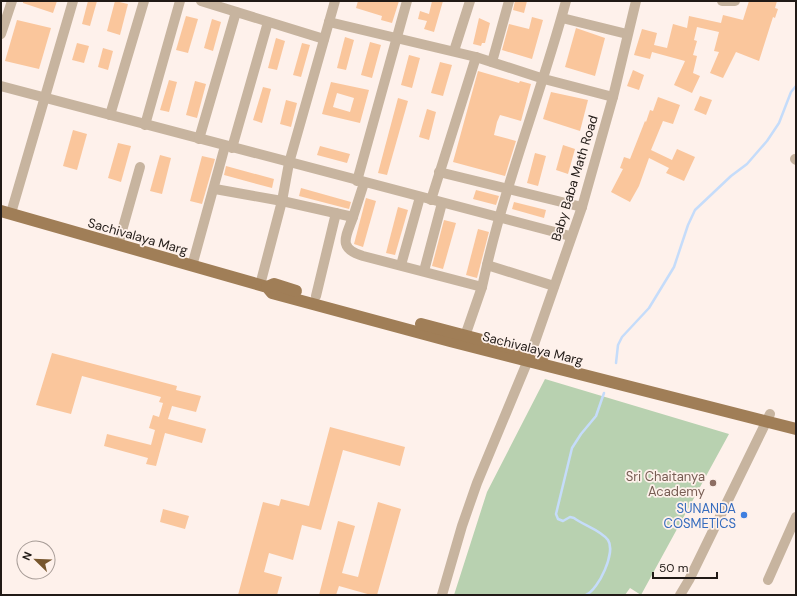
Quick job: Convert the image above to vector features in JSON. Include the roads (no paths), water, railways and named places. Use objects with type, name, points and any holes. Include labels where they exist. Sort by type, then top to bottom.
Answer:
[{"type":"main road","name":"Sachivalaya Marg","points":[[6,212],[263,286],[272,293],[769,417],[796,420]]},
{"type":"main road","name":"Sachivalaya Marg","points":[[263,286],[274,284],[465,336],[529,357]]},
{"type":"main road","name":"Sachivalaya Marg","points":[[769,417],[796,429]]},
{"type":"street","points":[[1,34],[12,1]]},
{"type":"street","points":[[6,212],[73,1]]},
{"type":"street","points":[[110,115],[144,1]]},
{"type":"street","points":[[145,125],[180,1]]},
{"type":"street","points":[[201,1],[324,39]]},
{"type":"street","points":[[263,286],[289,163],[335,1]]},
{"type":"street","points":[[407,1],[360,182],[353,216],[345,241],[345,246],[349,250],[363,256],[482,287]]},
{"type":"street","points":[[454,51],[470,1]]},
{"type":"street","points":[[492,62],[509,1]]},
{"type":"street","points":[[465,336],[482,287],[498,218],[544,79],[566,1]]},
{"type":"street","name":"Baby Baba Math Road","points":[[442,595],[462,526],[529,357],[570,236],[582,207],[613,97],[636,1]]},
{"type":"street","points":[[722,1],[735,1]]},
{"type":"street","points":[[199,139],[236,12]]},
{"type":"street","points":[[562,18],[627,34]]},
{"type":"street","points":[[192,266],[268,22]]},
{"type":"street","points":[[329,22],[454,51],[544,79],[613,97]]},
{"type":"street","points":[[401,265],[425,199],[439,172],[476,57]]},
{"type":"street","points":[[1,86],[360,182],[570,236]]},
{"type":"street","points":[[118,245],[140,167]]},
{"type":"street","points":[[439,172],[582,207]]},
{"type":"street","points":[[215,189],[353,216]]},
{"type":"street","points":[[424,271],[442,203]]},
{"type":"street","points":[[316,296],[336,213]]},
{"type":"street","points":[[487,265],[554,286]]},
{"type":"street","points":[[680,595],[689,580],[769,417]]},
{"type":"street","points":[[768,580],[796,517]]},
{"type":"waterway","points":[[616,363],[618,345],[622,337],[649,308],[674,267],[688,225],[695,210],[731,176],[747,164],[767,141],[779,123],[791,92],[796,86]]},
{"type":"waterway","points":[[586,595],[596,586],[605,570],[610,553],[608,540],[597,530],[574,518],[570,517],[563,521],[558,519],[556,514],[572,448],[596,416],[604,393]]},
{"type":"place","name":"Sri Chaitanya Academy","points":[[713,483]]},
{"type":"place","name":"SUNANDA COSMETICS","points":[[744,515]]}]
